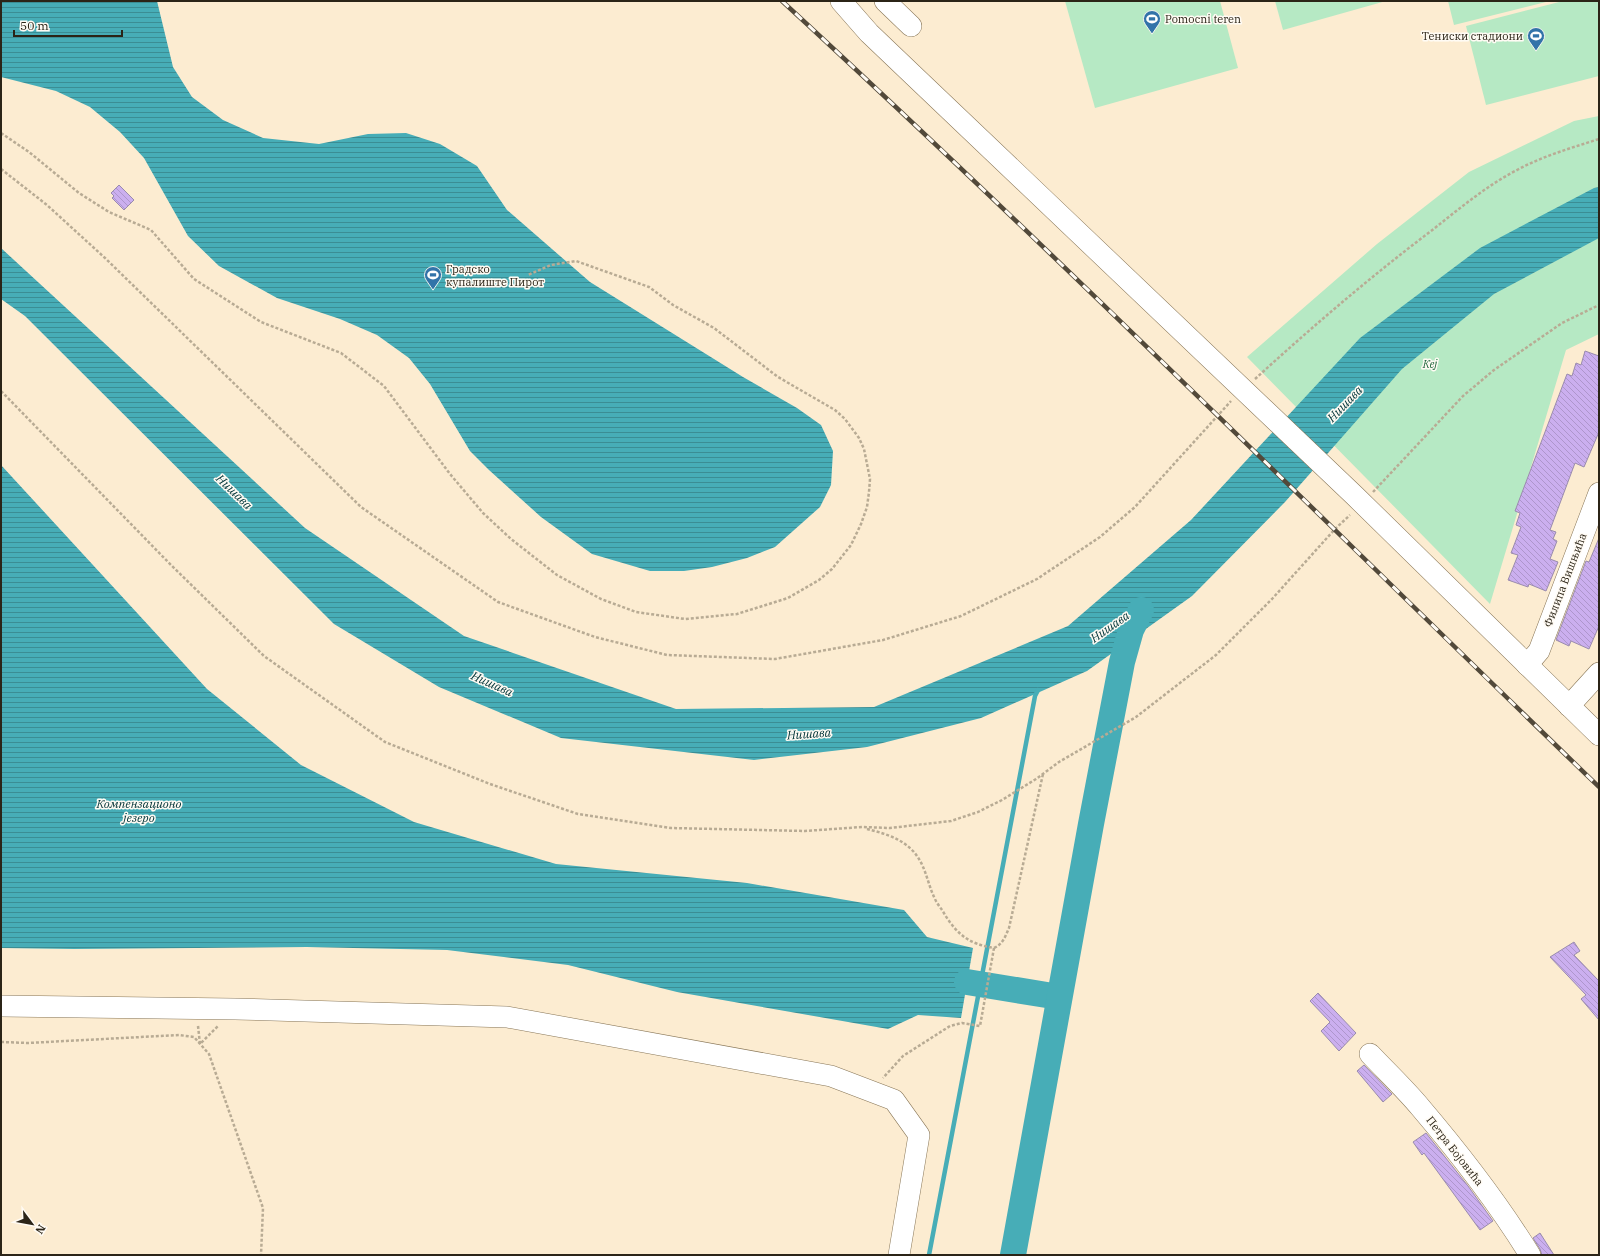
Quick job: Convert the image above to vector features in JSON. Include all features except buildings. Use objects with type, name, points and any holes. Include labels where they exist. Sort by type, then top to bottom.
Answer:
[{"type":"street","points":[[841,1],[869,33],[1355,496],[1599,735]]},
{"type":"street","points":[[885,1],[911,26]]},
{"type":"street","name":"Филипа Вишњића","points":[[1527,665],[1538,651],[1599,493]]},
{"type":"street","points":[[1570,706],[1599,673]]},
{"type":"street","points":[[1,1006],[235,1009],[507,1017],[831,1076],[894,1100],[919,1135],[899,1255]]},
{"type":"street","name":"Петра Бојовића","points":[[1370,1054],[1419,1106],[1457,1152],[1508,1219],[1530,1255]]},
{"type":"path","points":[[1,133],[29,152],[79,193],[103,208],[151,230],[194,278],[261,322],[341,353],[384,386],[450,474],[484,513],[511,539],[557,575],[600,599],[636,612],[685,619],[737,614],[788,598],[814,583],[832,569],[851,545],[867,507],[869,492],[869,473],[864,449],[859,438],[845,419],[835,410],[778,377],[714,328],[673,305],[649,287],[576,261],[551,265],[528,275]]},
{"type":"path","points":[[1,169],[47,205],[105,258],[360,507],[498,602],[594,637],[667,655],[775,659],[883,640],[961,616],[1037,579],[1100,537],[1135,507],[1217,415],[1243,389],[1315,324],[1374,274],[1481,192],[1517,170],[1555,153],[1599,139]]},
{"type":"path","points":[[1,391],[171,566],[264,656],[385,742],[490,784],[578,814],[671,828],[805,831],[862,827],[890,828],[951,822],[978,812],[1002,800],[1036,779],[1059,762],[1136,717]]},
{"type":"path","points":[[862,827],[889,835],[913,851],[925,870],[935,899],[952,926],[965,938],[979,945],[994,948],[1000,945],[1004,940],[1009,928],[1043,774]]},
{"type":"path","points":[[874,1092],[879,1083],[903,1056],[950,1026],[962,1023],[980,1026],[994,948]]},
{"type":"path","points":[[1,1042],[28,1043],[180,1035],[194,1037],[209,1054],[263,1208],[261,1255]]},
{"type":"green space","name":"Pomocni teren","points":[[1065,1],[1220,1],[1238,68],[1095,108]]},
{"type":"green space","points":[[1275,1],[1386,1],[1283,30]]},
{"type":"green space","points":[[1448,1],[1550,1],[1454,25]]},
{"type":"green space","name":"Тениски стадиони","points":[[1563,1],[1599,1],[1599,76],[1486,105],[1466,26]]},
{"type":"green space","name":"Кеј","points":[[1599,116],[1599,334],[1566,350],[1490,604],[1247,357],[1377,244],[1469,172],[1574,121]]},
{"type":"water","name":"Градско купалиште Пирот","points":[[1,1],[157,1],[173,67],[192,97],[223,120],[263,138],[319,144],[368,134],[406,133],[440,144],[477,166],[507,210],[590,282],[743,377],[797,408],[821,425],[833,451],[831,485],[820,507],[775,547],[747,558],[712,567],[684,571],[650,571],[592,554],[541,517],[470,451],[430,384],[409,358],[377,335],[340,319],[277,298],[219,266],[188,236],[144,158],[120,132],[90,107],[56,91],[1,77]]},
{"type":"water","name":"Нишава","points":[[1599,187],[1599,238],[1494,294],[1402,369],[1285,502],[1192,596],[1087,671],[981,718],[867,747],[754,760],[561,738],[439,687],[334,624],[25,316],[1,299],[1,248],[305,528],[464,636],[676,709],[874,707],[1068,626],[1191,520],[1360,338],[1480,248],[1594,188]]},
{"type":"water","name":"Компензационо језеро","points":[[1,465],[207,689],[301,765],[414,822],[556,864],[747,883],[904,910],[927,937],[973,948],[961,1018],[918,1015],[888,1029],[677,992],[568,965],[447,950],[307,947],[74,949],[1,948]]},
{"type":"waterway","name":"Нишава","points":[[1013,1255],[1091,824],[1122,662],[1131,630],[1141,610]]},
{"type":"waterway","points":[[929,1255],[1035,696],[1038,690]]},
{"type":"waterway","points":[[967,982],[1059,997]]},
{"type":"railway","points":[[782,1],[886,97],[1193,391],[1599,787]]},
{"type":"place","name":"Pomocni teren","points":[[1152,34]]},
{"type":"place","name":"Тениски стадиони","points":[[1536,51]]},
{"type":"place","name":"Градско купалиште Пирот","points":[[433,290]]}]
